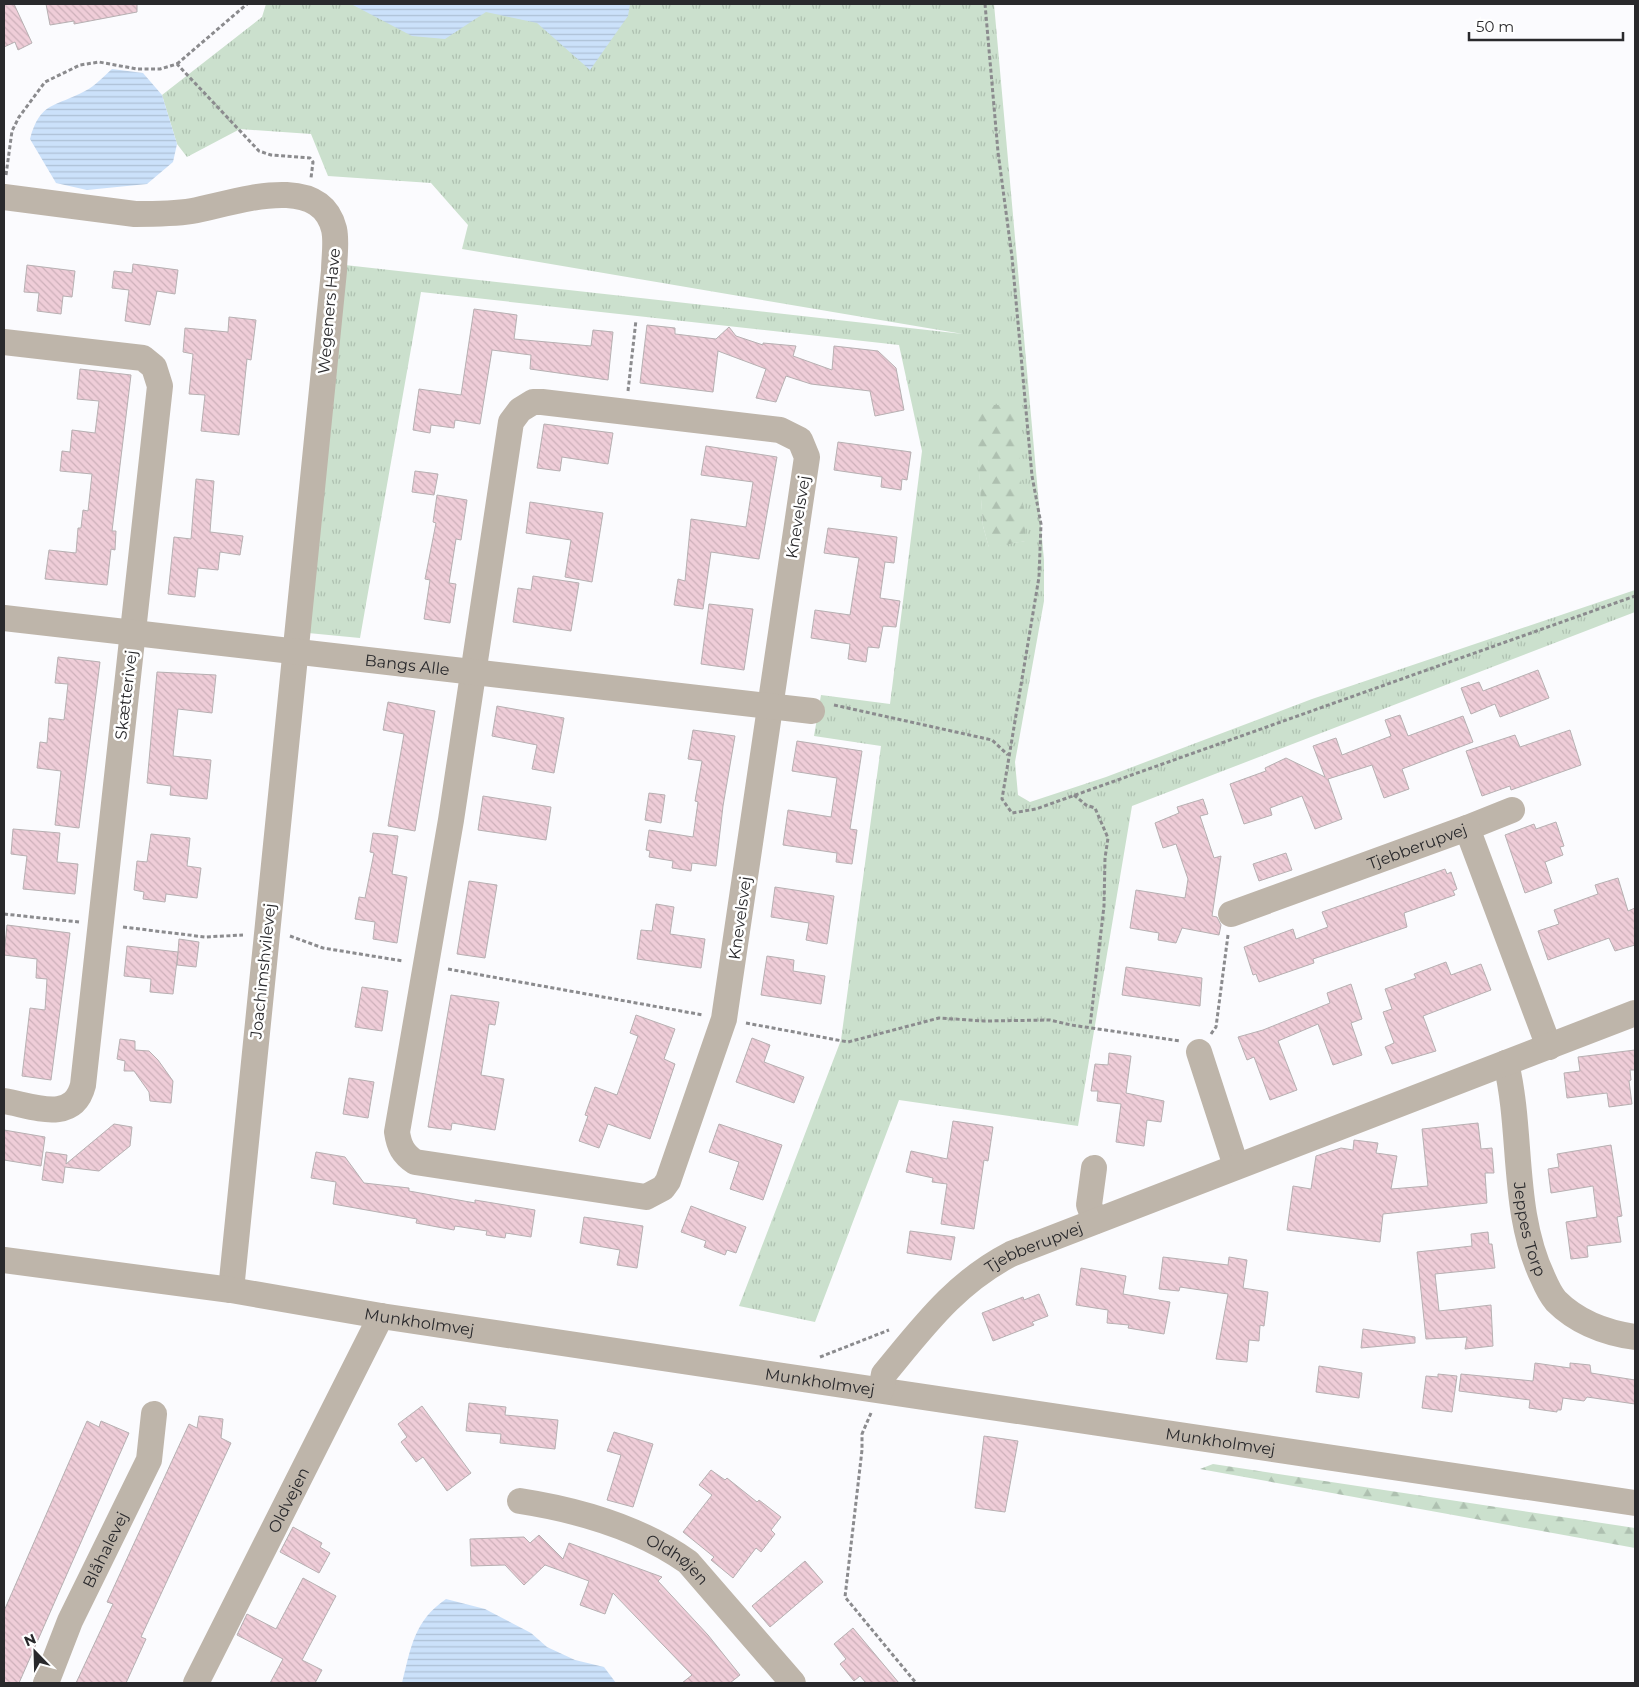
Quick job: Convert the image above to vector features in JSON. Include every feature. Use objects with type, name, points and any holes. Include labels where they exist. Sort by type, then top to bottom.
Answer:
[{"type":"street","name":"Wegeners Have","points":[[4,189],[135,214],[190,211],[281,194],[304,197],[315,201],[326,213],[334,230],[334,250],[296,651]]},
{"type":"street","name":"Skætterivej","points":[[4,342],[139,357],[149,362],[159,378],[160,386],[134,633],[81,1093],[73,1105],[63,1110],[4,1101]]},
{"type":"street","name":"Knevelsvej","points":[[539,402],[780,430],[793,435],[804,447],[807,457],[805,475],[724,1019],[668,1181],[655,1194],[646,1197],[416,1162],[402,1152],[396,1132],[451,820],[473,672],[514,417],[523,407],[539,402]]},
{"type":"street","name":"Bangs Alle","points":[[4,618],[812,711]]},
{"type":"street","name":"Joachimshvilevej","points":[[231,1290],[296,651]]},
{"type":"street","points":[[1467,828],[1512,810]]},
{"type":"street","name":"Tjebberupvej","points":[[1231,914],[1467,828],[1548,1047]]},
{"type":"street","name":"Tjebberupvej","points":[[880,1390],[884,1374],[948,1298],[983,1270],[1023,1249],[1635,1013]]},
{"type":"street","points":[[1199,1052],[1236,1166]]},
{"type":"street","name":"Jeppes Torp","points":[[1506,1064],[1526,1224],[1537,1265],[1556,1301],[1602,1330],[1635,1337]]},
{"type":"street","points":[[1094,1168],[1089,1205],[1095,1221]]},
{"type":"street","name":"Munkholmvej","points":[[4,1260],[231,1290],[381,1316],[1635,1503]]},
{"type":"street","name":"Oldvejen","points":[[196,1683],[381,1316]]},
{"type":"street","name":"Blåhalevej","points":[[46,1683],[74,1612],[149,1460],[153,1414]]},
{"type":"street","name":"Oldhøjen","points":[[520,1501],[558,1507],[632,1532],[671,1550],[688,1562],[793,1683]]},
{"type":"path","points":[[4,189],[12,131],[45,82],[80,65],[90,63],[99,62],[119,67],[153,69],[177,64],[247,4]]},
{"type":"path","points":[[984,4],[998,152],[1012,257],[1032,476],[1040,524],[1039,577],[1002,799],[1012,813],[1036,809],[1635,596]]},
{"type":"path","points":[[177,64],[259,151],[270,155],[310,158],[313,162],[313,172],[304,197]]},
{"type":"path","points":[[626,411],[636,320]]},
{"type":"path","points":[[812,711],[816,704],[832,705],[992,740],[1009,755]]},
{"type":"path","points":[[1074,795],[1086,805],[1095,808],[1108,838],[1104,906],[1090,1026]]},
{"type":"path","points":[[520,980],[848,1042],[938,1018],[984,1021],[1050,1020],[1177,1039],[1199,1052],[1216,1027],[1231,914]]},
{"type":"path","points":[[813,1380],[818,1358],[897,1326],[918,1334]]},
{"type":"path","points":[[880,1390],[862,1434],[862,1450],[845,1597],[916,1683]]},
{"type":"green space","points":[[266,4],[994,4],[1044,560],[1044,601],[1015,762],[1018,795],[1030,802],[1106,777],[1312,699],[1635,590],[1635,612],[1132,806],[1078,1126],[899,1100],[815,1322],[739,1306],[841,1040],[881,746],[814,736],[821,695],[890,704],[922,451],[899,345],[421,292],[360,638],[308,633],[345,265],[963,334],[462,249],[468,225],[431,183],[328,176],[311,134],[240,129],[187,157],[177,144],[162,95],[262,17]],"holes":[[[975,405],[1025,541],[989,547],[983,526]]]},
{"type":"green space","points":[[974,405],[1015,405],[1026,541],[989,548],[983,526]]},
{"type":"green space","points":[[1213,1464],[1635,1528],[1635,1548],[1200,1469]]},
{"type":"water","points":[[351,4],[630,4],[628,16],[590,70],[537,23],[486,12],[445,39],[412,36]]},
{"type":"water","points":[[112,69],[143,73],[162,95],[177,144],[173,162],[147,184],[87,190],[56,183],[30,139],[34,127],[44,111],[89,89]]},
{"type":"water","points":[[446,1599],[485,1609],[531,1633],[547,1647],[575,1660],[604,1667],[616,1683],[402,1683],[411,1646],[420,1626],[435,1607]]},
{"type":"building","points":[[4,4],[14,4],[32,43],[18,50],[15,42],[4,47]]},
{"type":"building","points":[[46,4],[137,4],[137,12],[74,24],[74,21],[50,25]]},
{"type":"building","points":[[133,264],[178,270],[175,294],[157,291],[150,325],[125,321],[129,290],[112,288],[114,271],[132,273]]},
{"type":"building","points":[[27,265],[75,271],[72,297],[63,296],[61,314],[37,311],[39,293],[24,292]]},
{"type":"building","points":[[474,309],[517,315],[514,339],[591,346],[593,330],[613,332],[608,380],[530,369],[531,355],[492,350],[480,424],[455,420],[454,428],[431,425],[430,433],[413,430],[419,389],[461,395]]},
{"type":"building","points":[[229,317],[256,320],[251,360],[247,359],[239,435],[201,431],[205,395],[189,394],[193,354],[183,352],[185,328],[228,332]]},
{"type":"building","points":[[647,325],[675,328],[675,334],[716,339],[729,327],[736,336],[763,345],[763,343],[796,346],[793,356],[832,370],[834,346],[878,351],[896,368],[904,410],[875,416],[870,391],[811,384],[786,376],[776,402],[756,398],[766,369],[718,351],[713,392],[640,383]]},
{"type":"building","points":[[80,369],[131,375],[112,531],[116,531],[115,550],[111,549],[107,585],[45,579],[49,550],[76,553],[78,528],[81,528],[83,510],[88,511],[92,474],[60,471],[62,451],[70,452],[72,430],[95,433],[99,401],[77,399]]},
{"type":"building","points":[[544,424],[613,433],[608,464],[562,457],[560,471],[537,468]]},
{"type":"building","points":[[838,442],[911,452],[907,480],[902,479],[901,490],[881,487],[882,477],[834,470]]},
{"type":"building","points":[[706,446],[777,457],[759,559],[711,552],[703,609],[674,605],[678,579],[685,581],[691,519],[746,527],[753,482],[701,475]]},
{"type":"building","points":[[415,471],[438,474],[434,495],[412,492]]},
{"type":"building","points":[[196,479],[214,481],[210,532],[243,536],[240,555],[220,552],[218,570],[198,568],[195,597],[168,594],[174,537],[191,539]]},
{"type":"building","points":[[437,495],[467,500],[461,540],[456,539],[449,583],[456,584],[450,623],[424,619],[430,580],[425,579],[436,523],[433,522]]},
{"type":"building","points":[[530,502],[603,513],[592,582],[565,577],[571,540],[526,533]]},
{"type":"building","points":[[828,528],[897,537],[894,563],[885,562],[880,598],[900,601],[896,627],[883,626],[879,648],[868,647],[866,662],[848,659],[850,644],[811,638],[815,610],[850,615],[859,558],[824,553]]},
{"type":"building","points":[[533,576],[579,583],[571,631],[513,622],[518,588],[531,590]]},
{"type":"building","points":[[709,604],[753,609],[744,670],[701,664]]},
{"type":"building","points":[[58,657],[100,662],[79,828],[55,825],[61,771],[37,768],[40,742],[47,743],[49,718],[64,720],[68,684],[55,683]]},
{"type":"building","points":[[1538,670],[1549,698],[1500,717],[1495,704],[1471,714],[1461,688],[1479,682],[1483,691]]},
{"type":"building","points":[[157,672],[216,675],[212,713],[178,709],[173,756],[211,760],[207,799],[170,795],[171,786],[147,783]]},
{"type":"building","points":[[388,702],[435,711],[415,831],[388,826],[404,734],[383,730]]},
{"type":"building","points":[[497,706],[564,718],[554,773],[532,769],[537,745],[492,736]]},
{"type":"building","points":[[1400,715],[1408,736],[1463,716],[1473,742],[1402,769],[1409,789],[1384,798],[1372,765],[1328,779],[1342,819],[1315,829],[1302,796],[1270,808],[1272,815],[1244,824],[1230,784],[1266,771],[1265,768],[1286,758],[1325,777],[1313,746],[1336,738],[1342,755],[1391,736],[1385,720]]},
{"type":"building","points":[[693,730],[735,736],[723,806],[716,866],[692,863],[691,871],[672,868],[673,861],[649,857],[650,851],[646,850],[649,830],[693,837],[698,802],[695,801],[702,761],[688,759]]},
{"type":"building","points":[[1570,730],[1581,765],[1511,790],[1510,786],[1482,796],[1466,751],[1515,735],[1520,747]]},
{"type":"building","points":[[797,741],[862,751],[850,829],[857,830],[852,864],[836,862],[837,853],[783,845],[788,810],[831,817],[837,778],[792,771]]},
{"type":"building","points":[[649,793],[665,795],[661,823],[645,820]]},
{"type":"building","points":[[483,796],[551,807],[546,840],[478,830]]},
{"type":"building","points":[[1203,799],[1208,814],[1200,816],[1214,858],[1221,856],[1212,916],[1217,917],[1221,925],[1219,935],[1182,928],[1176,943],[1158,940],[1159,933],[1130,928],[1136,890],[1185,898],[1188,879],[1176,844],[1163,848],[1155,823],[1179,813],[1177,807]]},
{"type":"building","points":[[1556,822],[1564,846],[1560,847],[1563,855],[1545,862],[1552,883],[1525,893],[1505,835],[1534,824],[1536,829]]},
{"type":"building","points":[[13,829],[60,833],[57,862],[78,864],[75,894],[23,889],[27,856],[11,854]]},
{"type":"building","points":[[373,833],[398,836],[392,874],[407,877],[397,943],[373,939],[375,922],[355,919],[359,897],[365,898],[374,853],[370,852]]},
{"type":"building","points":[[151,834],[190,838],[187,866],[201,868],[197,898],[166,894],[165,902],[143,899],[144,892],[134,890],[137,861],[147,862]]},
{"type":"building","points":[[1286,853],[1292,870],[1259,881],[1253,864]]},
{"type":"building","points":[[1445,869],[1447,874],[1451,872],[1457,889],[1453,891],[1455,895],[1404,913],[1407,927],[1313,959],[1314,963],[1259,982],[1256,974],[1253,975],[1244,947],[1293,929],[1296,939],[1328,927],[1322,912]]},
{"type":"building","points":[[1618,878],[1628,911],[1635,908],[1635,945],[1615,951],[1609,938],[1548,960],[1538,931],[1559,924],[1554,910],[1598,894],[1595,885]]},
{"type":"building","points":[[469,881],[497,885],[485,958],[457,954]]},
{"type":"building","points":[[775,887],[834,896],[827,944],[806,940],[809,923],[771,917]]},
{"type":"building","points":[[656,904],[674,907],[670,934],[705,939],[701,968],[637,959],[641,930],[652,931]]},
{"type":"building","points":[[7,925],[70,933],[51,1080],[22,1076],[30,1008],[45,1010],[47,979],[36,978],[37,959],[4,955]]},
{"type":"building","points":[[179,939],[199,942],[196,967],[177,965]]},
{"type":"building","points":[[127,946],[178,952],[173,994],[150,992],[151,979],[124,976]]},
{"type":"building","points":[[767,956],[794,960],[793,971],[825,976],[821,1004],[761,995]]},
{"type":"building","points":[[1446,962],[1451,975],[1481,964],[1491,990],[1423,1016],[1436,1051],[1392,1064],[1385,1047],[1394,1043],[1383,1012],[1392,1009],[1385,989],[1416,978],[1414,974]]},
{"type":"building","points":[[1126,967],[1202,978],[1200,1006],[1122,995]]},
{"type":"building","points":[[1351,984],[1362,1019],[1351,1023],[1362,1055],[1333,1065],[1318,1024],[1278,1041],[1297,1090],[1270,1100],[1254,1057],[1247,1060],[1238,1037],[1263,1030],[1330,1003],[1327,993]]},
{"type":"building","points":[[362,987],[388,991],[382,1031],[355,1027]]},
{"type":"building","points":[[451,995],[499,1002],[495,1025],[489,1024],[481,1075],[504,1079],[495,1130],[452,1123],[451,1130],[428,1127]]},
{"type":"building","points":[[636,1015],[675,1029],[664,1059],[675,1064],[650,1139],[608,1124],[599,1148],[579,1141],[588,1116],[585,1115],[595,1087],[617,1095],[638,1036],[630,1033]]},
{"type":"building","points":[[752,1038],[770,1045],[764,1062],[804,1077],[794,1103],[736,1082]]},
{"type":"building","points":[[120,1039],[135,1041],[135,1050],[149,1051],[158,1060],[173,1081],[171,1103],[150,1101],[149,1092],[134,1071],[124,1071],[125,1061],[117,1059]]},
{"type":"building","points":[[1635,1050],[1635,1070],[1630,1070],[1631,1080],[1629,1081],[1632,1104],[1609,1107],[1607,1093],[1567,1098],[1564,1073],[1580,1071],[1578,1057]]},
{"type":"building","points":[[1109,1053],[1131,1056],[1126,1093],[1164,1101],[1161,1122],[1147,1120],[1144,1146],[1116,1142],[1121,1104],[1097,1101],[1098,1091],[1091,1091],[1095,1064],[1108,1065]]},
{"type":"building","points":[[349,1078],[374,1082],[368,1118],[343,1114]]},
{"type":"building","points":[[953,1121],[993,1127],[988,1161],[984,1160],[974,1229],[941,1224],[947,1184],[932,1182],[933,1178],[906,1172],[911,1151],[947,1159]]},
{"type":"building","points":[[1478,1123],[1481,1149],[1492,1148],[1494,1173],[1485,1173],[1487,1203],[1383,1214],[1380,1242],[1287,1230],[1293,1186],[1311,1189],[1316,1156],[1341,1148],[1353,1150],[1354,1140],[1378,1143],[1376,1153],[1397,1156],[1391,1189],[1428,1186],[1422,1129]]},
{"type":"building","points":[[114,1124],[132,1127],[130,1146],[99,1171],[65,1167],[63,1183],[42,1180],[46,1152],[67,1155],[66,1164]]},
{"type":"building","points":[[719,1124],[782,1145],[763,1200],[730,1189],[739,1162],[709,1152]]},
{"type":"building","points":[[4,1130],[45,1137],[41,1166],[4,1160]]},
{"type":"building","points":[[1611,1145],[1622,1216],[1617,1217],[1621,1242],[1587,1246],[1588,1257],[1571,1259],[1566,1222],[1597,1217],[1593,1186],[1551,1193],[1548,1169],[1559,1167],[1557,1154]]},
{"type":"building","points":[[316,1152],[345,1157],[364,1183],[409,1188],[409,1191],[475,1203],[475,1200],[535,1210],[531,1237],[506,1233],[505,1238],[486,1235],[487,1231],[455,1226],[454,1230],[416,1223],[417,1219],[333,1204],[336,1182],[311,1178]]},
{"type":"building","points":[[691,1206],[746,1227],[736,1253],[727,1250],[725,1255],[704,1247],[706,1241],[681,1232]]},
{"type":"building","points":[[584,1217],[643,1226],[637,1268],[617,1265],[620,1250],[580,1243]]},
{"type":"building","points":[[910,1231],[955,1237],[951,1260],[907,1253]]},
{"type":"building","points":[[1488,1232],[1489,1244],[1492,1244],[1495,1268],[1435,1274],[1439,1311],[1491,1305],[1493,1346],[1465,1349],[1467,1337],[1426,1339],[1417,1252],[1472,1246],[1471,1234]]},
{"type":"building","points":[[1163,1257],[1228,1265],[1229,1257],[1247,1260],[1243,1288],[1268,1292],[1264,1326],[1260,1325],[1259,1341],[1249,1340],[1247,1362],[1216,1359],[1228,1294],[1180,1287],[1179,1291],[1159,1289]]},
{"type":"building","points":[[1081,1268],[1126,1276],[1123,1294],[1170,1302],[1164,1334],[1128,1328],[1129,1325],[1107,1323],[1108,1310],[1076,1305]]},
{"type":"building","points":[[1039,1294],[1048,1316],[1032,1322],[1034,1325],[993,1341],[982,1313],[1023,1297],[1024,1300]]},
{"type":"building","points":[[1363,1329],[1415,1337],[1415,1343],[1361,1348]]},
{"type":"building","points":[[1535,1363],[1570,1368],[1570,1363],[1590,1365],[1591,1373],[1635,1380],[1635,1404],[1587,1397],[1584,1401],[1563,1398],[1561,1410],[1557,1410],[1557,1412],[1529,1408],[1530,1400],[1459,1391],[1461,1374],[1533,1381]]},
{"type":"building","points":[[1319,1366],[1362,1373],[1359,1398],[1316,1392]]},
{"type":"building","points":[[1438,1374],[1457,1376],[1452,1412],[1422,1408],[1426,1376],[1438,1377]]},
{"type":"building","points":[[469,1403],[506,1407],[505,1415],[558,1420],[555,1449],[500,1443],[501,1434],[466,1431]]},
{"type":"building","points":[[422,1406],[471,1473],[447,1491],[423,1457],[416,1462],[401,1442],[407,1437],[398,1424]]},
{"type":"building","points":[[199,1416],[223,1419],[221,1438],[231,1443],[141,1637],[146,1639],[126,1683],[76,1683],[113,1604],[107,1602],[189,1424],[197,1428]]},
{"type":"building","points":[[87,1421],[99,1427],[101,1421],[129,1433],[19,1683],[4,1683],[4,1611]]},
{"type":"building","points":[[614,1432],[653,1444],[633,1507],[607,1500],[621,1455],[607,1451]]},
{"type":"building","points":[[984,1436],[1018,1441],[1005,1512],[975,1508]]},
{"type":"building","points":[[711,1470],[725,1480],[727,1478],[757,1502],[759,1500],[781,1517],[771,1530],[775,1534],[761,1552],[756,1548],[733,1578],[711,1560],[714,1557],[683,1532],[712,1495],[699,1485]]},
{"type":"building","points":[[293,1527],[322,1543],[320,1547],[330,1553],[319,1573],[280,1552]]},
{"type":"building","points":[[539,1535],[563,1559],[569,1543],[662,1577],[658,1581],[708,1635],[740,1675],[730,1683],[682,1683],[692,1675],[613,1593],[605,1614],[580,1605],[589,1581],[545,1565],[524,1585],[505,1565],[471,1566],[470,1539],[524,1537],[530,1543]]},
{"type":"building","points":[[805,1561],[823,1582],[770,1627],[752,1606]]},
{"type":"building","points":[[303,1578],[336,1596],[302,1660],[322,1670],[315,1683],[270,1683],[283,1659],[237,1635],[247,1614],[276,1629]]},
{"type":"building","points":[[853,1628],[899,1683],[866,1683],[860,1676],[854,1681],[840,1664],[846,1659],[834,1644]]}]
